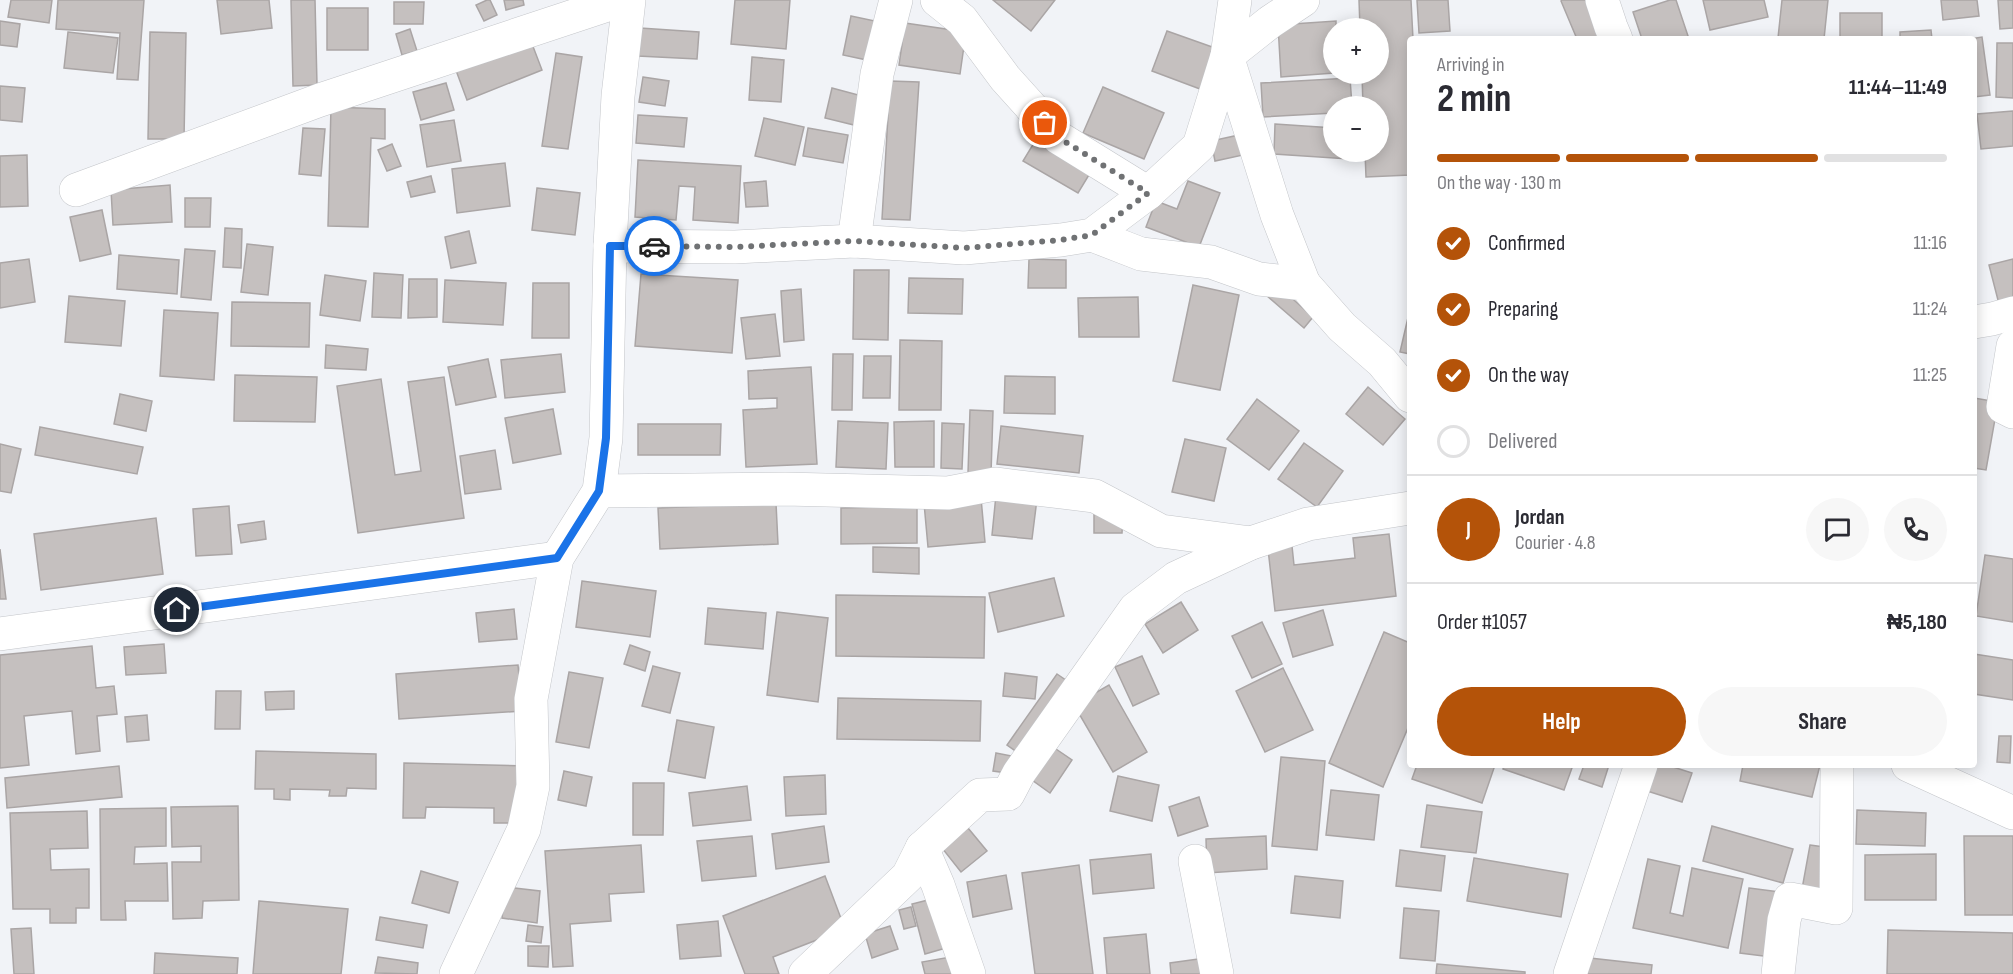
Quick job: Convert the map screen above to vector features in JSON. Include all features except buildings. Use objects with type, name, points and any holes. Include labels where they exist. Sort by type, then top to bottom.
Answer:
[{"type":"street","points":[[76,190],[320,100],[622,0]]},
{"type":"street","points":[[456,974],[524,829],[533,786],[531,699],[557,558],[599,491],[606,438],[610,246],[618,96],[629,0]]},
{"type":"street","points":[[854,241],[877,74],[896,0]]},
{"type":"street","points":[[937,0],[962,20],[1005,78],[1059,138],[1148,193]]},
{"type":"street","points":[[610,246],[735,247],[854,241],[964,248],[1061,240],[1092,235],[1148,193],[1198,147],[1227,56],[1235,0]]},
{"type":"street","points":[[1227,56],[1303,0]]},
{"type":"street","points":[[1602,0],[1615,36]]},
{"type":"street","points":[[1227,56],[1277,215],[1304,284],[1342,327],[1382,362],[1407,392]]},
{"type":"street","points":[[1092,235],[1141,254],[1210,262],[1259,279],[1304,284]]},
{"type":"street","points":[[1977,322],[2013,313]]},
{"type":"street","points":[[2013,346],[2003,407],[2013,412]]},
{"type":"street","points":[[599,491],[786,489],[948,493],[995,484],[1095,496],[1161,531],[1251,543]]},
{"type":"street","points":[[805,974],[908,876],[922,848],[980,795],[1008,794],[1019,773],[1135,609],[1176,578],[1251,543],[1308,524],[1407,508]]},
{"type":"street","points":[[0,634],[557,558]]},
{"type":"street","points":[[1570,974],[1640,768]]},
{"type":"street","points":[[1778,974],[1784,920],[1790,899],[1836,908],[1837,768]]},
{"type":"street","points":[[1915,768],[2013,813]]},
{"type":"street","points":[[922,848],[938,885],[969,974]]},
{"type":"street","points":[[1195,861],[1217,974]]},
{"type":"way so far","points":[[654,246],[735,247],[854,241],[964,248],[1061,240],[1092,235],[1148,193],[1059,138],[1045,123]]},
{"type":"route","points":[[177,610],[557,558],[599,491],[606,438],[610,246],[654,246]]}]
